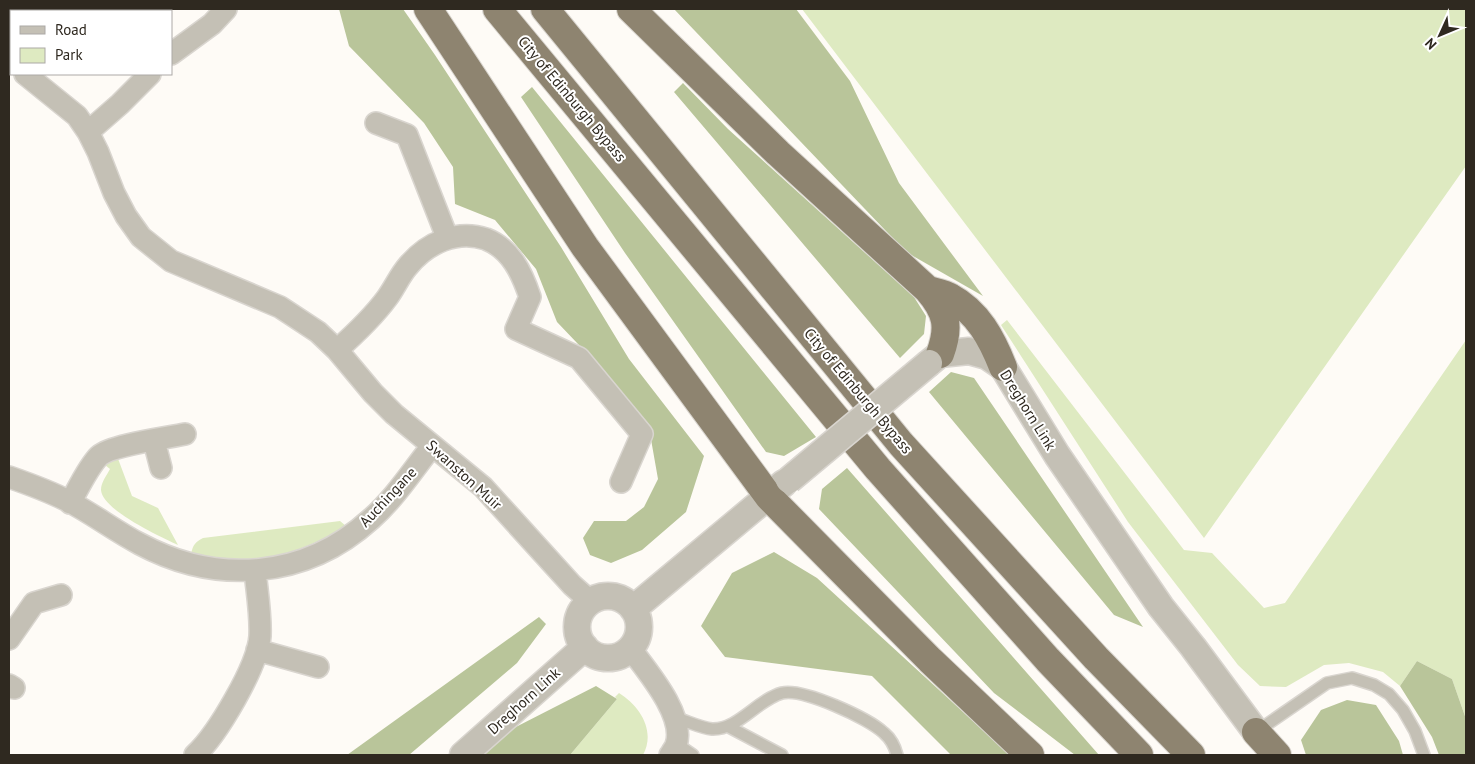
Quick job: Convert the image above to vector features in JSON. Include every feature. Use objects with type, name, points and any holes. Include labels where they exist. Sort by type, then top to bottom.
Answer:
[{"type":"highway","points":[[428,9],[585,247],[769,496],[930,660],[1030,755]]},
{"type":"highway","name":"City of Edinburgh Bypass","points":[[497,9],[878,469],[1048,660],[1139,755]]},
{"type":"highway","name":"City of Edinburgh Bypass","points":[[545,9],[901,444],[1096,658],[1192,755]]},
{"type":"highway","points":[[631,9],[778,153],[928,290],[939,303],[946,322],[946,338],[935,358]]},
{"type":"highway","points":[[928,290],[950,297],[972,313],[986,330],[1002,367]]},
{"type":"highway","points":[[1256,732],[1277,755]]},
{"type":"street","points":[[172,53],[212,24],[226,9]]},
{"type":"street","name":"Swanston Muir","points":[[26,75],[77,116],[98,152],[114,193],[126,216],[141,237],[171,261],[280,308],[318,332],[337,350],[372,392],[394,414],[483,487],[572,585],[590,601]]},
{"type":"street","points":[[88,132],[149,75]]},
{"type":"street","points":[[376,124],[407,135],[447,237]]},
{"type":"street","points":[[337,350],[387,298],[409,265],[429,247],[447,237],[465,235],[496,243],[507,253],[523,275],[530,297],[516,329],[579,358],[642,434],[621,482]]},
{"type":"street","name":"Dreghorn Link","points":[[935,358],[957,351],[969,351],[987,356],[1002,367],[1057,455],[1160,608],[1256,732]]},
{"type":"street","points":[[633,609],[935,358]]},
{"type":"street","points":[[70,502],[91,467],[100,456],[127,445],[185,434]]},
{"type":"street","points":[[154,441],[161,468]]},
{"type":"street","name":"Auchingane","points":[[9,477],[51,492],[139,544],[179,562],[212,569],[255,571],[300,561],[331,548],[347,538],[372,519],[385,505],[432,446]]},
{"type":"street","points":[[195,755],[218,729],[245,679],[257,650],[260,636],[255,571]]},
{"type":"street","points":[[9,640],[34,603],[62,595]]},
{"type":"street","points":[[608,596],[626,602],[633,609],[638,619],[639,629],[636,640],[622,654],[612,658],[602,657],[592,654],[584,648],[579,639],[577,623],[583,608],[590,601],[608,596]]},
{"type":"street","name":"Dreghorn Link","points":[[463,755],[584,648]]},
{"type":"street","points":[[630,648],[664,694],[676,718],[680,752]]},
{"type":"street","points":[[257,650],[318,667]]},
{"type":"lane","points":[[1256,732],[1327,683],[1352,678],[1374,685],[1394,699],[1416,731],[1424,755]]},
{"type":"lane","points":[[676,718],[712,729],[728,727],[764,700],[784,693],[807,694],[864,719],[884,733],[897,755]]},
{"type":"lane","points":[[728,727],[782,755]]},
{"type":"green space","points":[[339,9],[403,9],[561,247],[629,359],[704,456],[686,512],[642,550],[611,563],[590,555],[583,538],[594,521],[626,521],[644,507],[658,479],[649,428],[599,366],[557,322],[536,269],[495,220],[455,204],[453,167],[424,123],[349,46]]},
{"type":"green space","points":[[674,9],[796,9],[850,81],[899,183],[983,296],[906,252]]},
{"type":"green space","points":[[802,9],[1466,9],[1466,166],[1204,538]]},
{"type":"green space","points":[[683,83],[728,129],[914,297],[926,316],[924,334],[900,358],[674,92]]},
{"type":"green space","points":[[532,87],[816,437],[784,456],[766,452],[625,253],[521,97]]},
{"type":"green space","points":[[1007,320],[1184,550],[1212,553],[1264,608],[1285,603],[1466,340],[1466,719],[1452,679],[1417,661],[1400,686],[1383,672],[1349,663],[1324,665],[1286,687],[1260,686],[1238,665],[1128,522],[1001,325]]},
{"type":"green space","points":[[951,372],[974,378],[1143,627],[1114,615],[929,392]]},
{"type":"green space","points":[[117,456],[132,496],[158,508],[178,545],[121,514],[104,498],[101,487],[110,469],[105,465],[110,459]]},
{"type":"green space","points":[[847,468],[1099,755],[1075,755],[994,693],[819,509],[822,489]]},
{"type":"green space","points":[[340,521],[346,526],[327,537],[309,546],[272,556],[253,559],[233,559],[191,554],[195,544],[203,538]]},
{"type":"green space","points":[[774,552],[817,578],[1010,755],[951,755],[872,676],[725,657],[701,626],[732,573]]},
{"type":"green space","points":[[539,617],[546,624],[517,663],[409,755],[347,755]]},
{"type":"green space","points":[[1417,661],[1452,679],[1466,719],[1466,755],[1439,755],[1432,737],[1400,686]]},
{"type":"green space","points":[[596,686],[617,699],[570,755],[480,755],[500,735]]},
{"type":"green space","points":[[619,693],[627,698],[644,720],[648,737],[643,755],[570,755],[617,699],[615,697]]},
{"type":"green space","points":[[1347,700],[1376,705],[1399,741],[1403,755],[1306,755],[1301,740],[1321,710]]}]
